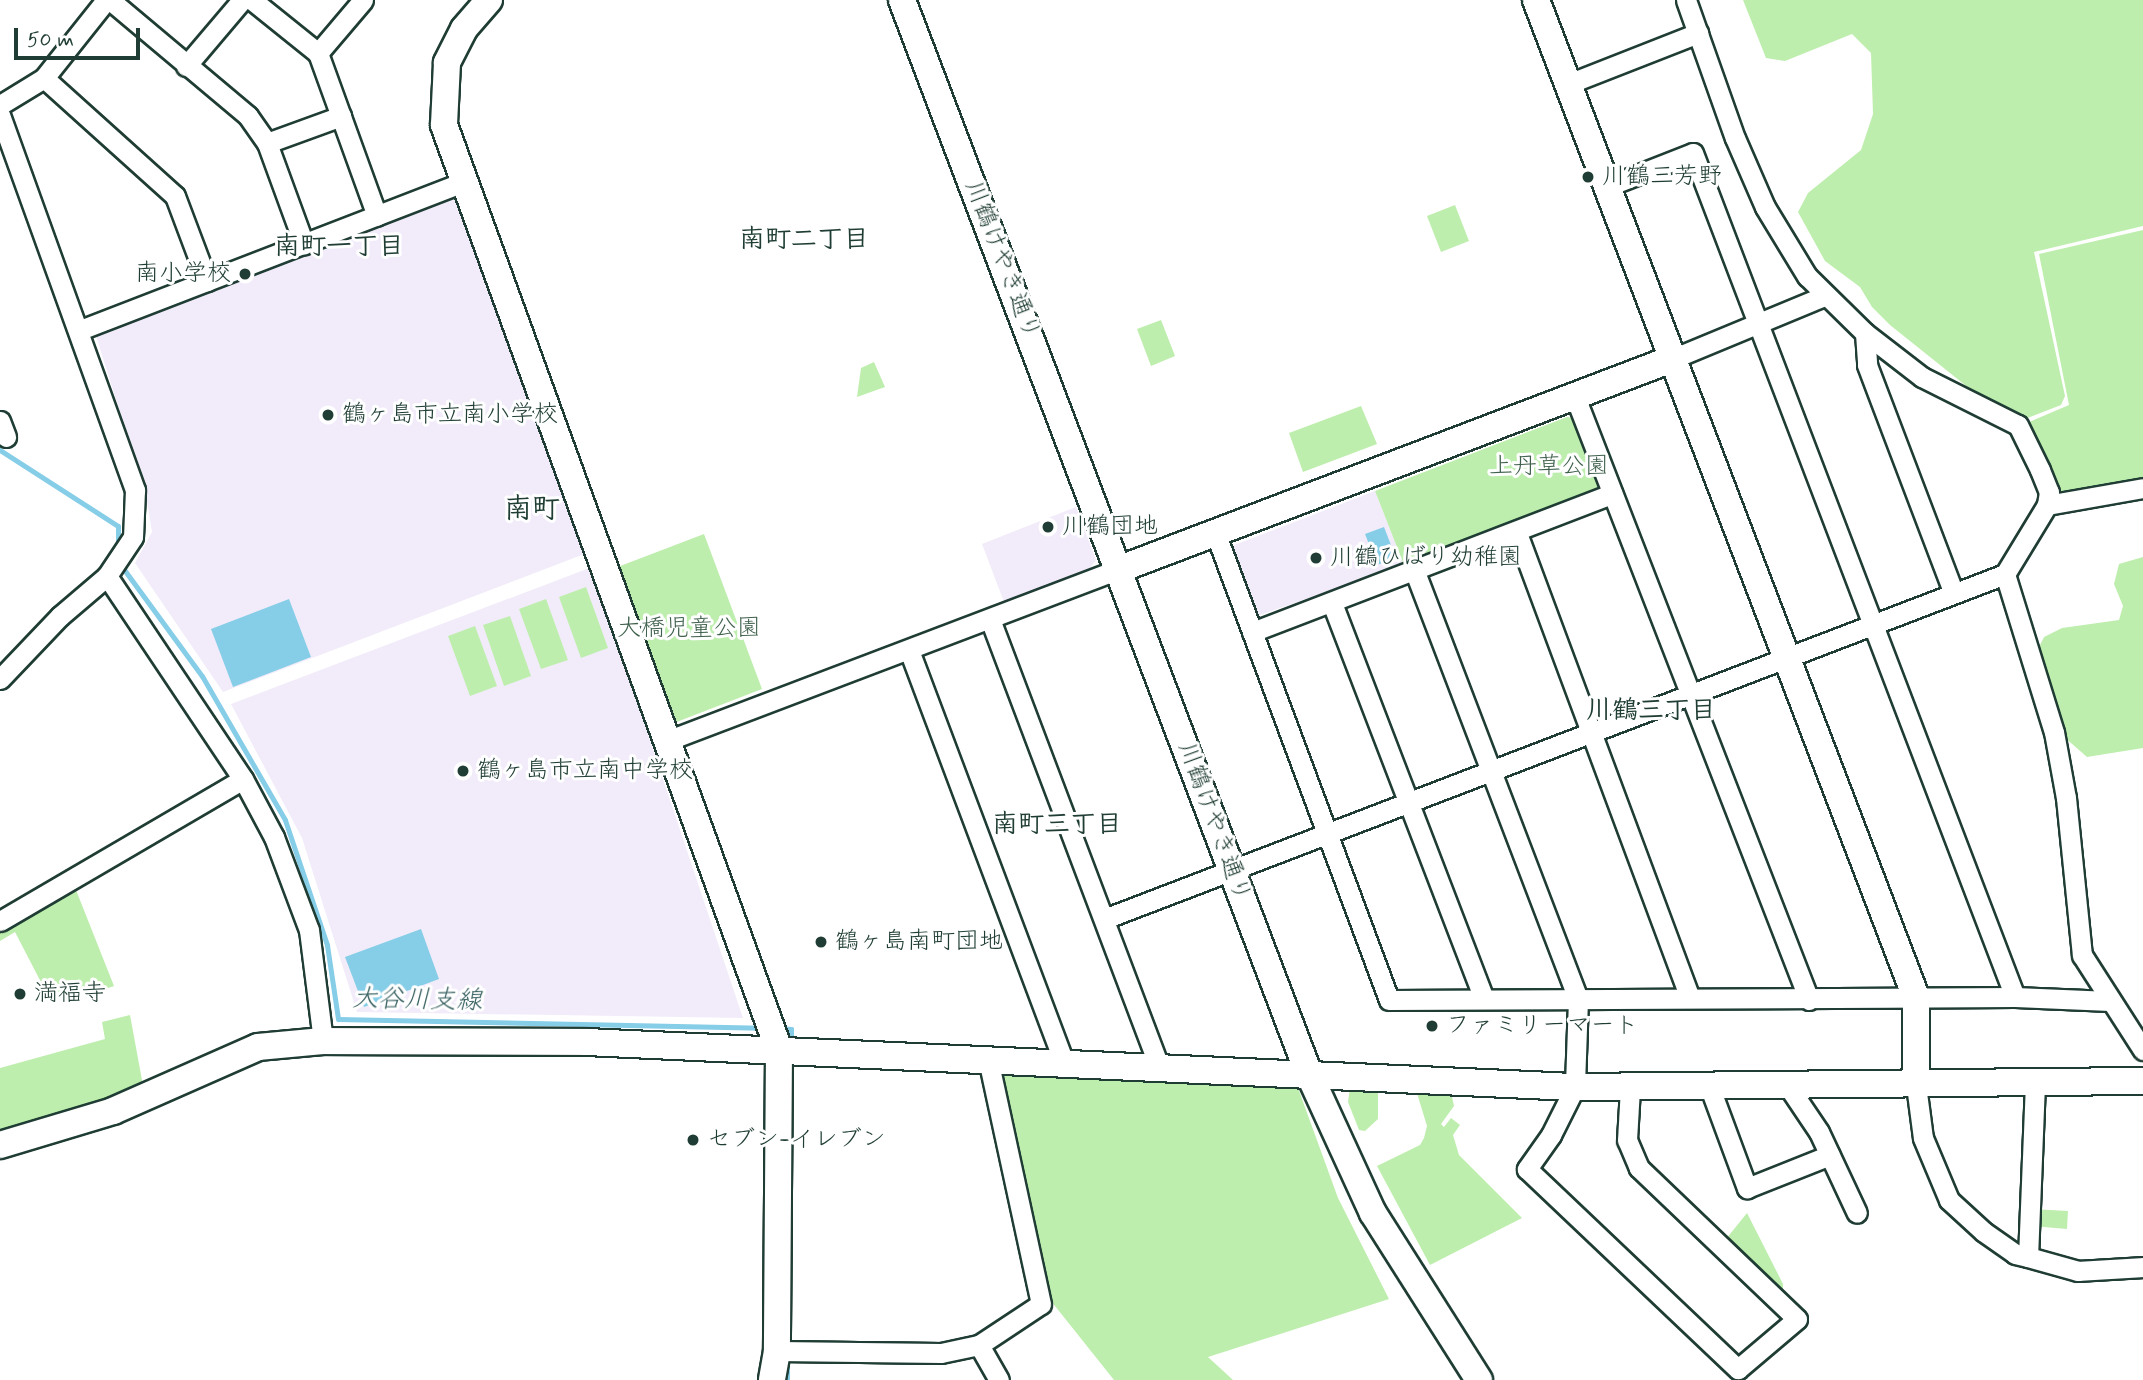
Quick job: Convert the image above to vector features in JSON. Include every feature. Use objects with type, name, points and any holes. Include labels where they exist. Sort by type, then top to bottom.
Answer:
[{"type":"street","points":[[0,105],[44,78],[108,0],[248,116],[267,143],[304,244]]},
{"type":"street","points":[[186,66],[242,0]]},
{"type":"street","points":[[253,0],[318,52],[377,216]]},
{"type":"street","points":[[318,52],[363,0]]},
{"type":"street","points":[[489,0],[464,29],[447,63],[444,125],[669,740],[773,1036],[777,1351],[772,1380]]},
{"type":"street","name":"川鶴けやき通り","points":[[902,0],[1120,569],[1309,1074],[1373,1213],[1479,1380]]},
{"type":"street","points":[[1536,0],[1916,997],[1916,1085],[1923,1138],[1949,1200],[1984,1232],[2015,1254],[2078,1271],[2143,1267]]},
{"type":"street","points":[[1104,919],[1690,691],[1953,591],[2005,574],[2047,505],[2049,492],[2018,425],[1940,389],[1865,333],[1824,296],[1765,207],[1686,0]]},
{"type":"street","points":[[1567,84],[1698,33]]},
{"type":"street","points":[[44,78],[176,196],[207,281]]},
{"type":"street","points":[[0,115],[80,330],[135,489],[133,537],[107,576],[60,616],[0,679]]},
{"type":"street","points":[[267,143],[341,116]]},
{"type":"street","points":[[1606,187],[1693,153],[2015,997]]},
{"type":"street","points":[[80,330],[464,182]]},
{"type":"street","points":[[669,740],[1672,359],[1824,296]]},
{"type":"street","points":[[1865,333],[1867,365],[1953,591]]},
{"type":"street","points":[[1574,394],[1809,1000]]},
{"type":"street","points":[[0,421],[6,437],[0,435]]},
{"type":"street","points":[[2047,505],[2143,488]]},
{"type":"street","points":[[1252,632],[1517,533],[1612,494]]},
{"type":"street","points":[[1214,532],[1389,1000],[2015,997],[2110,1002]]},
{"type":"street","points":[[1517,533],[1690,998]]},
{"type":"street","points":[[1415,572],[1493,769],[1578,999],[1574,1087],[1551,1135],[1527,1169],[1738,1369],[1797,1319],[1639,1168],[1627,1140],[1630,1088]]},
{"type":"street","points":[[2005,574],[2054,732],[2066,798],[2082,955],[2143,1051]]},
{"type":"street","points":[[107,576],[243,779],[302,901],[323,1041]]},
{"type":"street","points":[[1332,603],[1484,999]]},
{"type":"street","points":[[989,619],[1159,1066]]},
{"type":"street","points":[[909,650],[1064,1062]]},
{"type":"street","points":[[0,921],[243,779]]},
{"type":"street","points":[[0,1145],[113,1111],[258,1046],[323,1041],[586,1042],[773,1036],[988,1059],[1574,1087],[1710,1088],[2143,1081]]},
{"type":"street","points":[[777,1351],[941,1353],[979,1345],[1041,1304],[988,1059]]},
{"type":"street","points":[[2028,1257],[2035,1083]]},
{"type":"street","points":[[1788,1086],[1830,1155],[1857,1213]]},
{"type":"street","points":[[1710,1088],[1747,1188],[1830,1155]]},
{"type":"street","points":[[979,1345],[999,1380]]},
{"type":"shaded area","name":"鶴ヶ島市立南小学校","points":[[454,197],[587,553],[223,692],[135,563],[152,532],[146,495],[96,336]]},
{"type":"shaded area","name":"川鶴ひばり幼稚園","points":[[1375,491],[1404,565],[1254,617],[1229,552],[1232,546]]},
{"type":"shaded area","points":[[1076,507],[1096,560],[1089,569],[1004,602],[982,544]]},
{"type":"shaded area","name":"鶴ヶ島市立南中学校","points":[[592,567],[743,1018],[357,1012],[302,838],[231,704]]},
{"type":"green space","points":[[1743,0],[2143,0],[2143,226],[2034,252],[2065,396],[2061,405],[2022,420],[1985,401],[1890,325],[1872,307],[1860,287],[1825,261],[1798,212],[1808,193],[1861,150],[1873,114],[1871,53],[1852,34],[1785,61],[1766,58]]},
{"type":"green space","points":[[1455,205],[1469,241],[1441,252],[1427,216]]},
{"type":"green space","points":[[2143,230],[2143,481],[2066,494],[2055,488],[2027,423],[2069,405],[2039,254]]},
{"type":"green space","points":[[1161,320],[1175,356],[1151,366],[1137,329]]},
{"type":"green space","points":[[874,362],[885,387],[857,397],[861,368]]},
{"type":"green space","points":[[1361,406],[1377,444],[1303,472],[1289,433]]},
{"type":"green space","name":"上丹草公園","points":[[1567,417],[1575,418],[1602,490],[1404,565],[1375,491]]},
{"type":"green space","name":"大橋児童公園","points":[[704,534],[762,689],[674,723],[615,568]]},
{"type":"green space","points":[[2143,557],[2143,748],[2087,757],[2063,736],[2039,647],[2044,637],[2062,628],[2119,620],[2123,606],[2114,584],[2119,564]]},
{"type":"green space","points":[[586,587],[608,648],[581,658],[559,597]]},
{"type":"green space","points":[[546,599],[568,660],[541,669],[519,609]]},
{"type":"green space","points":[[510,616],[531,676],[504,686],[483,625]]},
{"type":"green space","points":[[475,626],[497,686],[470,696],[448,636]]},
{"type":"green space","points":[[74,885],[114,986],[94,993],[58,995],[45,990],[15,932],[0,941],[0,927]]},
{"type":"green space","name":"満福寺","points":[[130,1015],[144,1091],[0,1133],[0,1068],[105,1039],[102,1022]]},
{"type":"green space","points":[[999,1068],[1298,1088],[1338,1198],[1389,1299],[1208,1357],[1233,1380],[1114,1380],[1051,1301]]},
{"type":"green space","points":[[1350,1088],[1378,1089],[1378,1119],[1365,1131],[1359,1130],[1348,1102]]},
{"type":"green space","points":[[1416,1090],[1451,1092],[1454,1106],[1441,1124],[1444,1127],[1451,1118],[1460,1125],[1453,1135],[1459,1155],[1522,1218],[1430,1265],[1377,1166],[1420,1145],[1424,1138],[1427,1126]]},
{"type":"green space","points":[[2032,1209],[2068,1211],[2067,1229],[2031,1226]]},
{"type":"green space","points":[[1747,1213],[1783,1284],[1783,1291],[1726,1239]]},
{"type":"water","points":[[1384,527],[1396,558],[1377,565],[1365,534]]},
{"type":"water","points":[[289,599],[311,657],[233,687],[211,629]]},
{"type":"water","points":[[421,929],[439,979],[364,1007],[345,957]]},
{"type":"waterway","name":"大谷川支線","points":[[0,450],[118,526],[118,548]]},
{"type":"waterway","name":"大谷川支線","points":[[120,564],[202,676],[285,820],[327,945],[338,1019],[761,1028]]},
{"type":"waterway","name":"大谷川支線","points":[[778,1028],[791,1029],[791,1044]]},
{"type":"waterway","name":"大谷川支線","points":[[787,1362],[787,1380]]},
{"type":"place","name":"川鶴三芳野","points":[[1588,177]]},
{"type":"place","name":"南小学校","points":[[245,274]]},
{"type":"place","name":"鶴ヶ島市立南小学校","points":[[328,415]]},
{"type":"place","name":"川鶴団地","points":[[1048,527]]},
{"type":"place","name":"川鶴ひばり幼稚園","points":[[1316,558]]},
{"type":"place","name":"鶴ヶ島市立南中学校","points":[[463,771]]},
{"type":"place","name":"鶴ヶ島南町団地","points":[[821,942]]},
{"type":"place","name":"満福寺","points":[[20,994]]},
{"type":"place","name":"ファミリーマート","points":[[1432,1026]]},
{"type":"place","name":"セブン-イレブン","points":[[693,1140]]},
{"type":"district","name":"南町二丁目","points":[[804,241]]},
{"type":"district","name":"南町一丁目","points":[[339,248]]},
{"type":"district","name":"南町","points":[[532,510]]},
{"type":"district","name":"川鶴三丁目","points":[[1651,712]]},
{"type":"district","name":"南町三丁目","points":[[1057,826]]}]
